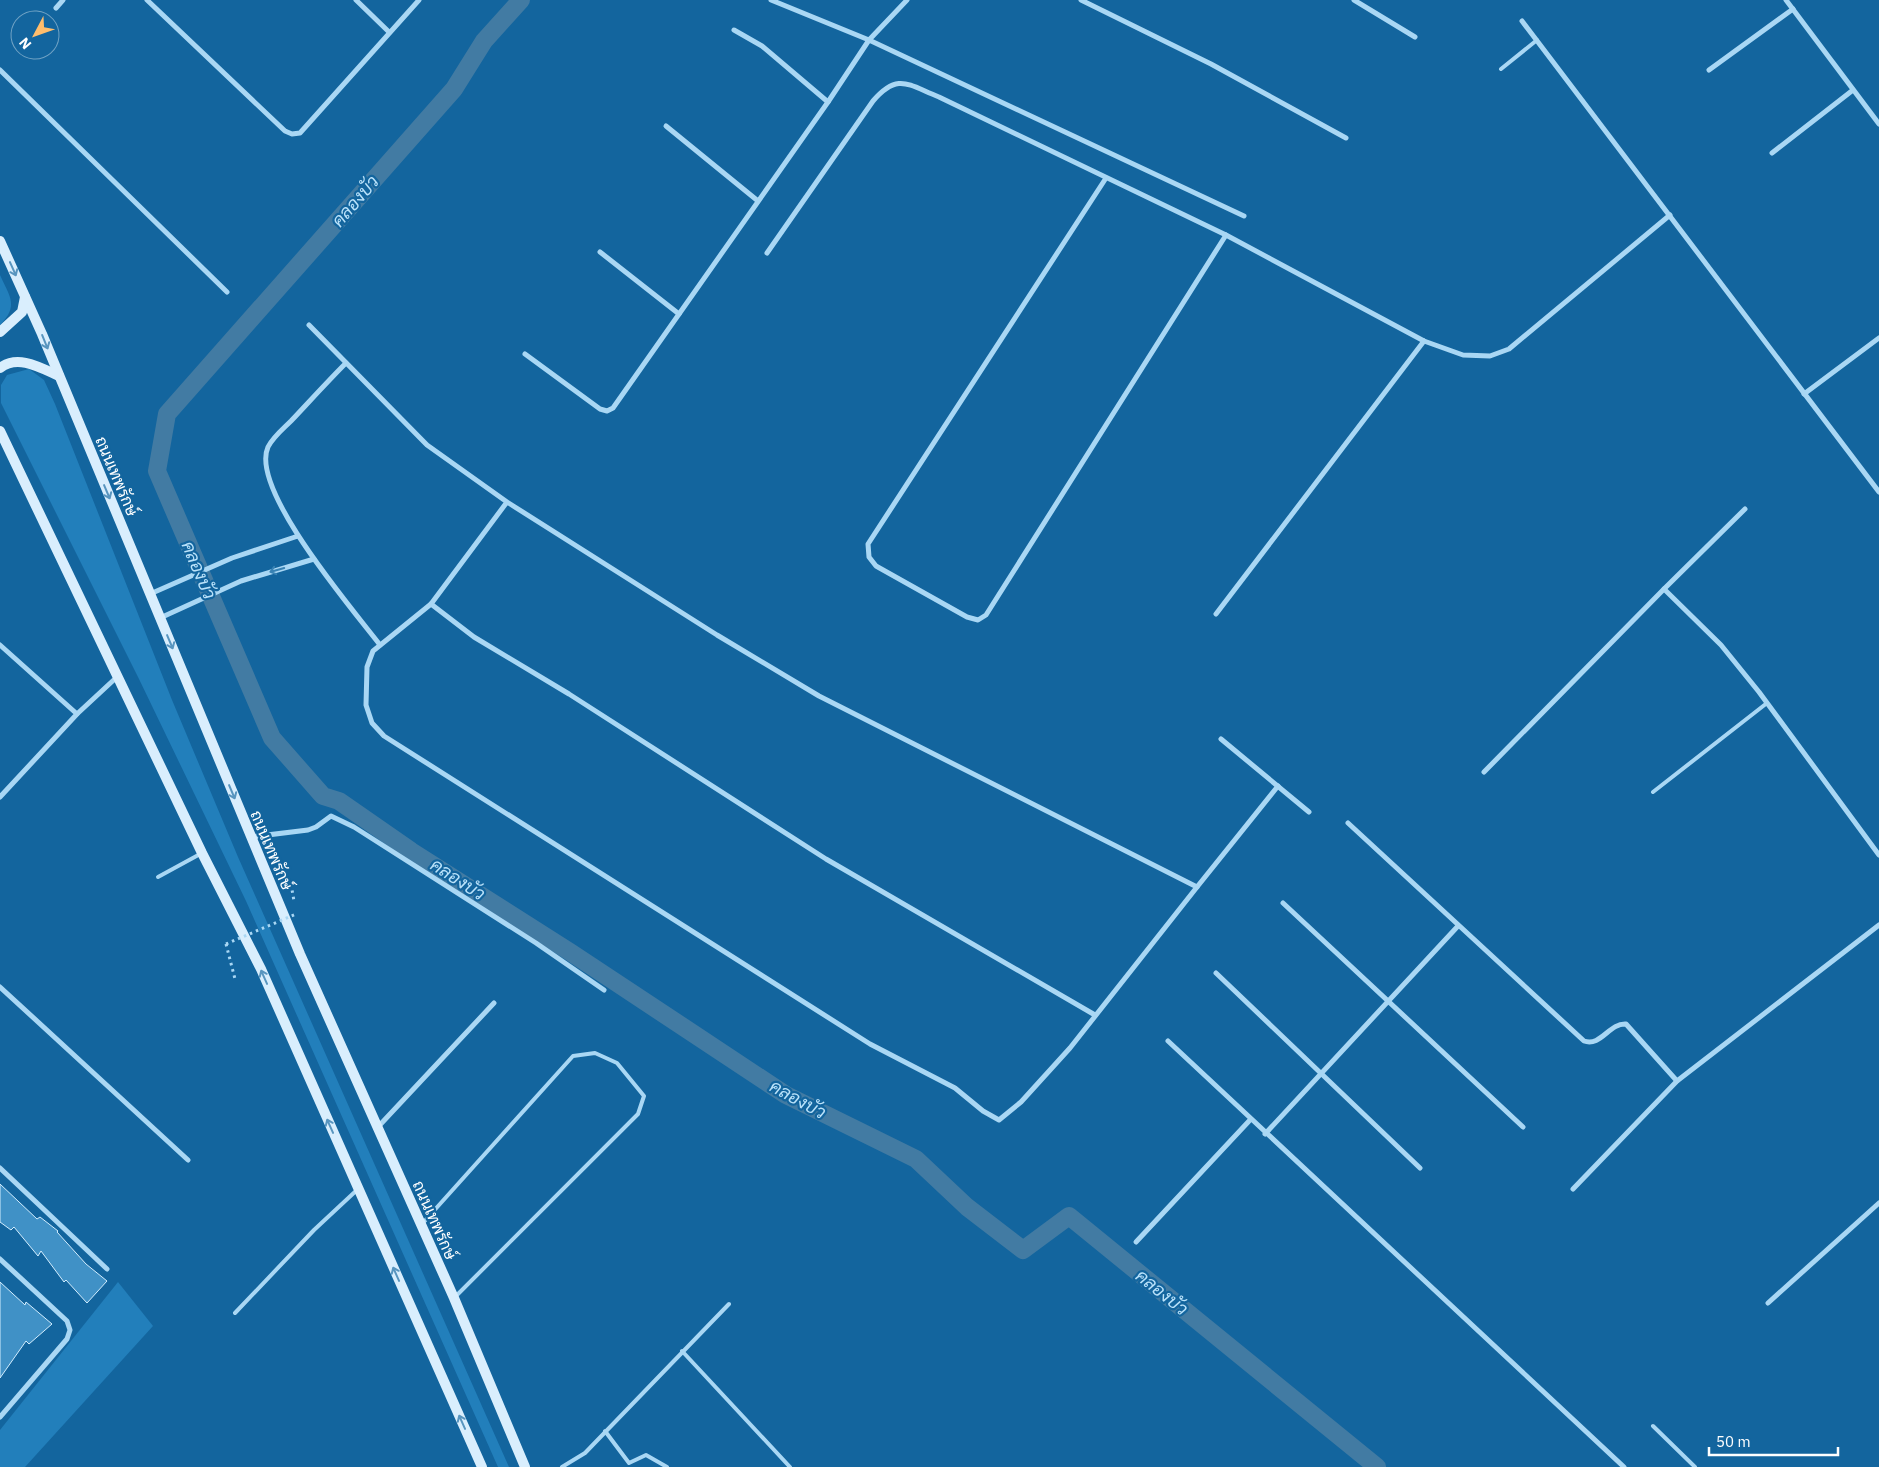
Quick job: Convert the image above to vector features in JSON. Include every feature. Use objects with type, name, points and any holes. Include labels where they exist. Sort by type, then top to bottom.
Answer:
[{"type":"main road","name":"ถนนเทพรักษ์","points":[[0,241],[59,376],[251,837],[420,1226],[454,1298],[525,1467]]},
{"type":"main road","points":[[0,332],[22,312],[25,297]]},
{"type":"main road","points":[[0,368],[18,362],[34,364],[59,376]]},
{"type":"main road","points":[[0,430],[202,853],[261,969],[482,1467]]},
{"type":"street","points":[[56,8],[63,0]]},
{"type":"street","points":[[146,0],[286,131],[292,134],[300,133],[419,0]]},
{"type":"street","points":[[356,0],[390,32]]},
{"type":"street","points":[[771,0],[869,40],[1244,216]]},
{"type":"street","points":[[525,354],[600,409],[613,408],[828,102],[869,40],[907,0]]},
{"type":"street","points":[[1081,0],[1211,64],[1346,138]]},
{"type":"street","points":[[1354,0],[1415,37]]},
{"type":"street","points":[[1786,0],[1853,90],[1877,117],[1879,124]]},
{"type":"street","points":[[1709,70],[1793,9]]},
{"type":"street","points":[[1522,21],[1879,492]]},
{"type":"street","points":[[734,30],[762,46],[828,102]]},
{"type":"street","points":[[0,70],[227,292]]},
{"type":"street","points":[[768,253],[872,101],[892,84],[901,82],[939,97],[1226,235],[1424,341],[1463,355],[1490,356],[1509,349],[1670,215]]},
{"type":"street","points":[[1772,153],[1853,90]]},
{"type":"street","points":[[666,126],[758,201]]},
{"type":"street","points":[[1106,178],[868,544],[869,557],[876,566],[966,618],[978,620],[986,615],[1226,235]]},
{"type":"street","points":[[600,252],[679,314]]},
{"type":"street","points":[[309,325],[427,445],[507,502],[819,696],[1198,887]]},
{"type":"street","points":[[1804,394],[1879,338]]},
{"type":"street","points":[[1216,614],[1424,341]]},
{"type":"street","points":[[346,363],[268,448],[266,469],[277,500],[298,536],[380,645]]},
{"type":"street","points":[[507,502],[431,604],[373,651],[367,667],[365,685],[366,704],[372,723],[384,736],[870,1044],[955,1088],[982,1111],[999,1120],[1021,1102],[1070,1048],[1278,786]]},
{"type":"street","points":[[1484,772],[1745,509]]},
{"type":"street","points":[[149,594],[232,558],[298,536]]},
{"type":"street","points":[[160,618],[241,581],[314,559]]},
{"type":"street","points":[[1664,589],[1721,645],[1767,703],[1879,855]]},
{"type":"street","points":[[431,604],[474,637],[569,694],[826,859],[1095,1015]]},
{"type":"street","points":[[0,645],[78,714]]},
{"type":"street","points":[[0,797],[78,714],[119,676]]},
{"type":"street","points":[[1221,739],[1309,812]]},
{"type":"street","points":[[251,837],[308,830],[316,827],[331,816],[354,827],[604,990]]},
{"type":"street","points":[[1348,823],[1584,1041],[1590,1043],[1596,1041],[1611,1029],[1621,1024],[1626,1024],[1677,1081]]},
{"type":"street","points":[[1283,903],[1523,1128]]},
{"type":"street","points":[[1266,1134],[1387,1000],[1458,926]]},
{"type":"street","points":[[1573,1189],[1677,1081],[1879,926]]},
{"type":"street","points":[[1216,973],[1420,1168]]},
{"type":"street","points":[[1,990],[188,1160]]},
{"type":"street","points":[[377,1128],[494,1003]]},
{"type":"street","points":[[1168,1042],[1624,1467]]},
{"type":"street","points":[[1136,1242],[1250,1120]]},
{"type":"street","points":[[0,1168],[107,1269]]},
{"type":"street","points":[[1768,1304],[1879,1203]]},
{"type":"street","points":[[0,1259],[67,1321],[70,1330],[67,1339],[0,1417]]},
{"type":"lane","points":[[1501,69],[1537,40]]},
{"type":"lane","points":[[1653,792],[1767,703]]},
{"type":"lane","points":[[158,877],[202,853]]},
{"type":"lane","points":[[420,1226],[572,1056],[595,1053],[617,1063],[644,1096],[638,1114],[454,1298]]},
{"type":"lane","points":[[235,1312],[314,1230],[358,1188]]},
{"type":"lane","points":[[562,1467],[585,1453],[729,1304]]},
{"type":"lane","points":[[682,1351],[790,1467]]},
{"type":"lane","points":[[1653,1426],[1696,1467]]},
{"type":"lane","points":[[605,1432],[629,1463]]},
{"type":"lane","points":[[624,1467],[646,1455],[667,1467]]},
{"type":"path","points":[[235,978],[226,944],[296,914]]},
{"type":"shaded area","points":[[0,275],[9,295],[11,307],[0,325]]},
{"type":"shaded area","points":[[29,369],[44,380],[55,404],[172,700],[238,857],[509,1467],[498,1467],[246,901],[139,679],[1,403],[1,385],[7,375]]},
{"type":"shaded area","points":[[118,1282],[153,1326],[25,1467],[0,1467],[0,1430]]},
{"type":"building","points":[[0,1184],[37,1219],[40,1217],[58,1231],[86,1264],[107,1281],[87,1303],[66,1280],[64,1282],[41,1251],[38,1256],[14,1227],[11,1230],[0,1222]]},
{"type":"building","points":[[0,1282],[25,1305],[26,1302],[52,1324],[29,1344],[26,1341],[0,1378]]},
{"type":"waterway","name":"คลองบัว","points":[[521,0],[484,41],[454,89],[167,414],[157,471],[272,738],[323,796],[339,801],[411,851],[570,952],[786,1095],[916,1159],[967,1207],[1023,1250],[1069,1216],[1377,1467]]}]
